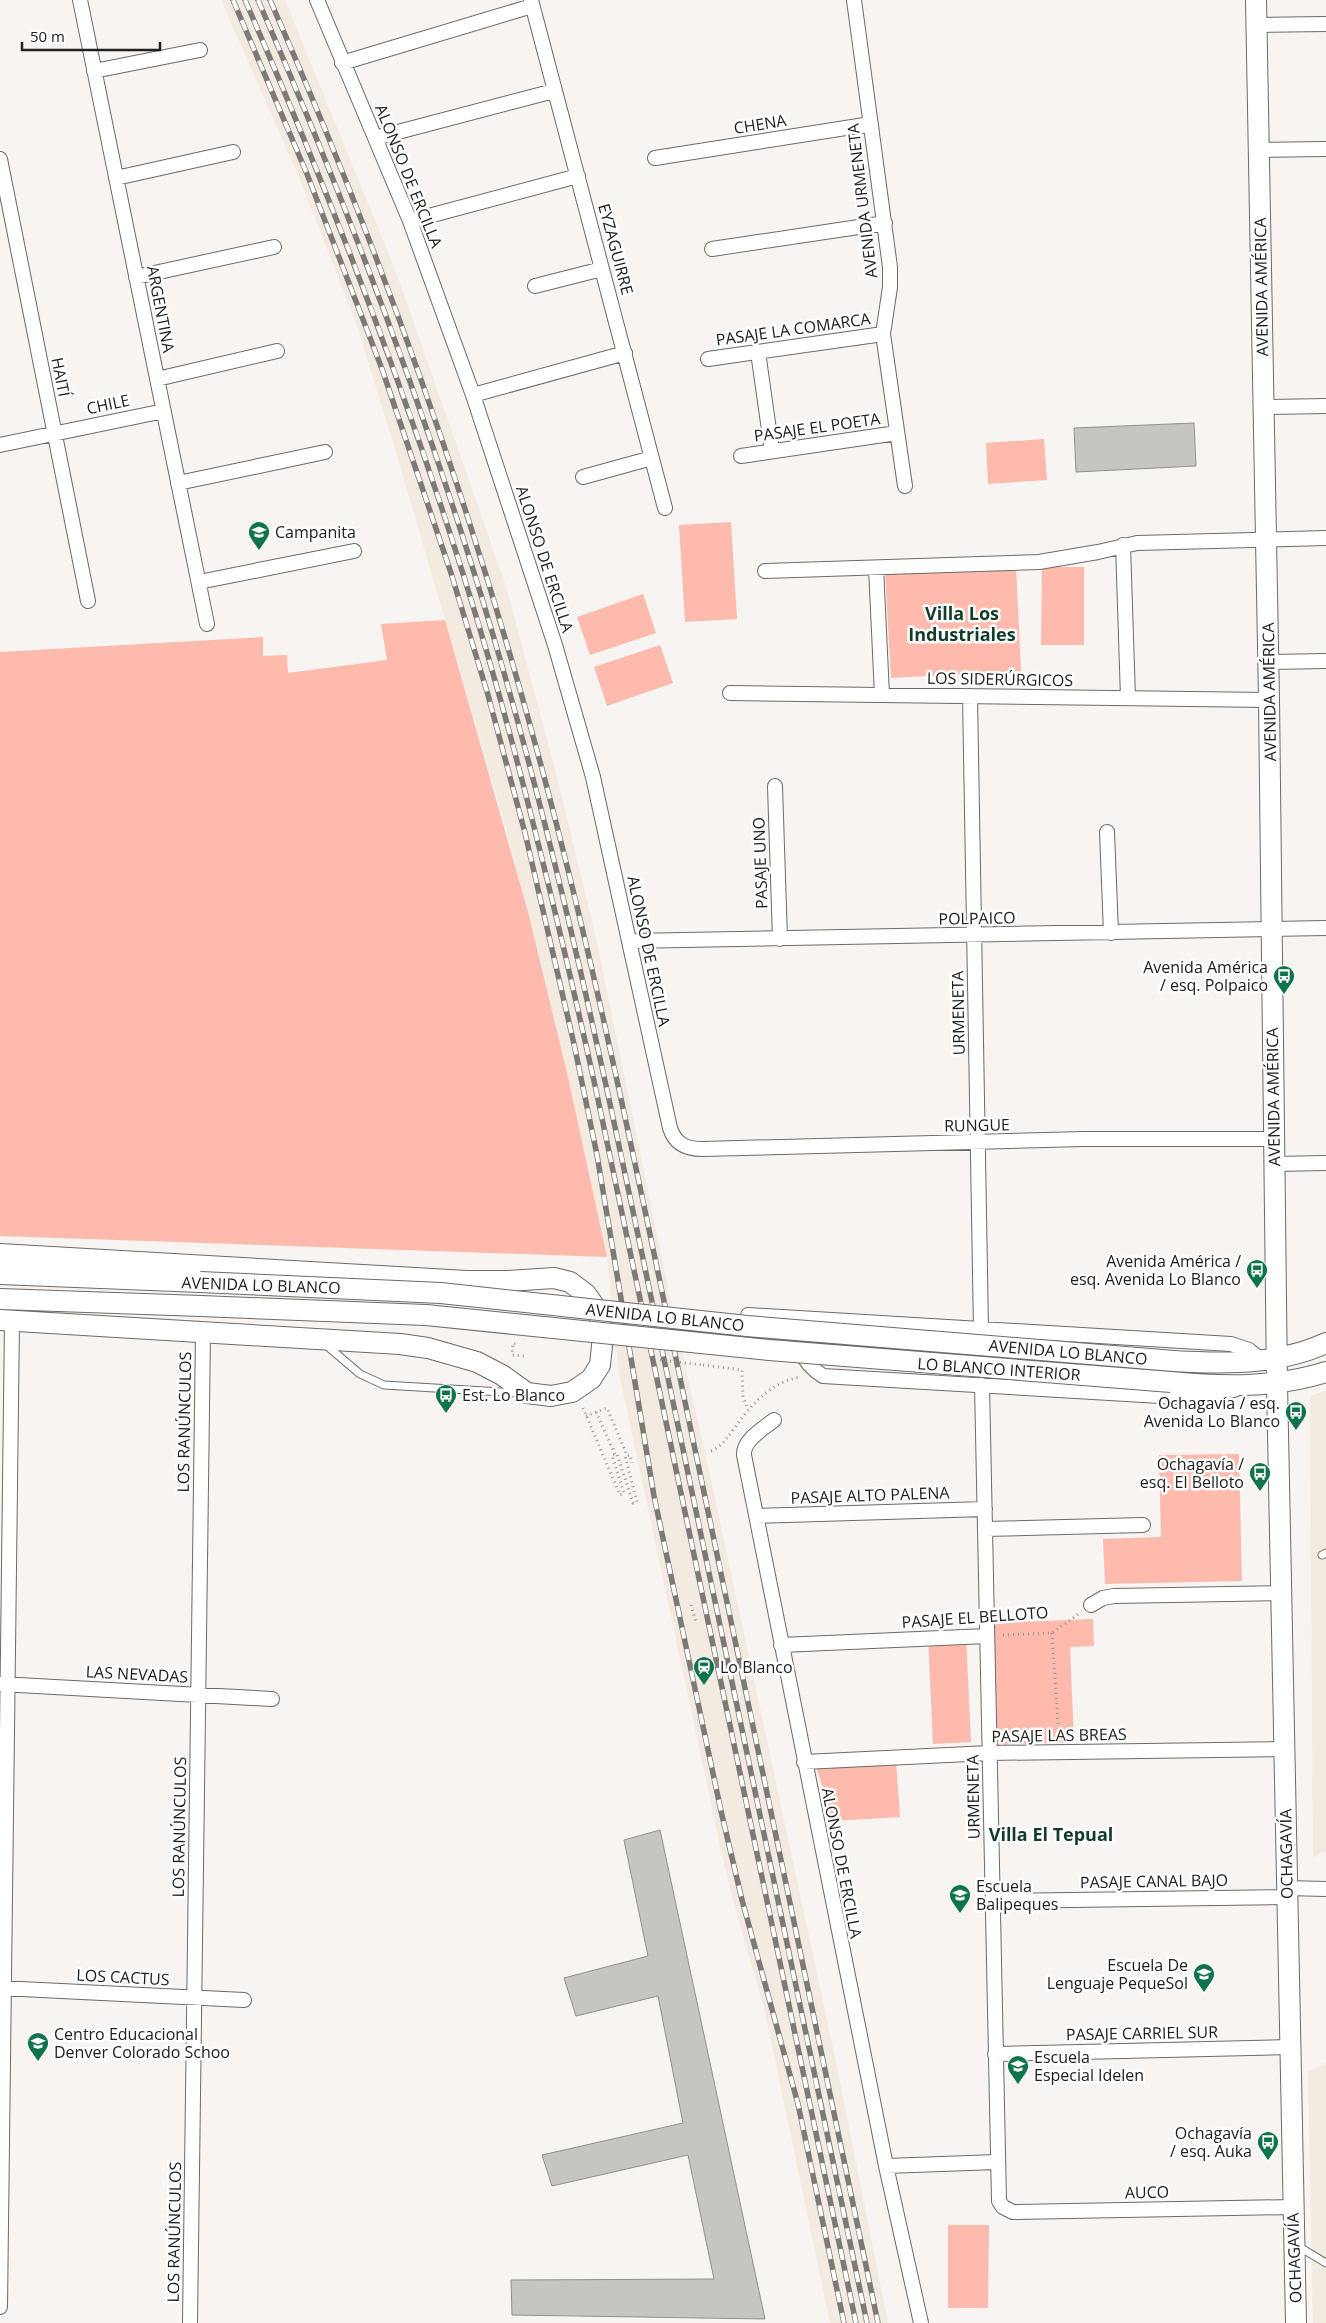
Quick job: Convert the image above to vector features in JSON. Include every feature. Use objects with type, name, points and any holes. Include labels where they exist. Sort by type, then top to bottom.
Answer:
[{"type":"main road","name":"AVENIDA AMÉRICA","points":[[1256,0],[1269,700],[1274,1164],[1270,1360],[1277,1384]]},
{"type":"main road","points":[[0,1254],[468,1280],[508,1281],[554,1278],[570,1282],[586,1294],[599,1314],[603,1336],[600,1365],[586,1384],[572,1392],[551,1396],[527,1393],[502,1375],[477,1362],[428,1348],[318,1338],[6,1320]]},
{"type":"main road","name":"AVENIDA LO BLANCO","points":[[0,1274],[441,1293],[747,1326],[1218,1364],[1270,1360],[1326,1343]]},
{"type":"main road","name":"AVENIDA LO BLANCO","points":[[0,1299],[426,1315],[769,1350],[1171,1382],[1244,1386],[1277,1384],[1326,1372]]},
{"type":"main road","name":"OCHAGAVÍA","points":[[1277,1384],[1292,2207],[1296,2323]]},
{"type":"street","name":"ARGENTINA","points":[[80,0],[207,624]]},
{"type":"street","name":"ALONSO DE ERCILLA","points":[[317,0],[410,221],[473,395],[518,529],[572,702],[593,777],[670,1128],[672,1134],[681,1145]]},
{"type":"street","name":"AVENIDA URMENETA","points":[[854,0],[890,267],[890,287],[883,334],[905,486]]},
{"type":"street","points":[[342,63],[531,3]]},
{"type":"street","name":"EYZAGUIRRE","points":[[531,3],[665,508]]},
{"type":"street","points":[[1256,25],[1326,24]]},
{"type":"street","points":[[94,71],[200,50]]},
{"type":"street","points":[[375,138],[554,91]]},
{"type":"street","name":"CHENA","points":[[655,158],[871,124]]},
{"type":"street","points":[[1258,150],[1326,148]]},
{"type":"street","points":[[116,178],[233,152]]},
{"type":"street","name":"HAITÍ","points":[[0,159],[88,601]]},
{"type":"street","points":[[410,221],[578,176]]},
{"type":"street","points":[[712,248],[885,223]]},
{"type":"street","points":[[136,276],[274,247]]},
{"type":"street","points":[[535,286],[602,268]]},
{"type":"street","name":"PASAJE LA COMARCA","points":[[708,359],[883,334]]},
{"type":"street","points":[[157,379],[277,351]]},
{"type":"street","points":[[758,352],[772,451]]},
{"type":"street","points":[[473,395],[625,353]]},
{"type":"street","points":[[1263,407],[1326,406]]},
{"type":"street","name":"CHILE","points":[[0,445],[164,411]]},
{"type":"street","name":"PASAJE EL POETA","points":[[741,456],[897,433]]},
{"type":"street","points":[[178,483],[324,452]]},
{"type":"street","points":[[583,477],[652,458]]},
{"type":"street","points":[[765,571],[1039,562],[1098,552],[1123,545],[1266,538],[1326,538]]},
{"type":"street","points":[[1123,545],[1128,698]]},
{"type":"street","points":[[199,582],[354,551]]},
{"type":"street","points":[[876,568],[882,695]]},
{"type":"street","points":[[1268,662],[1326,661]]},
{"type":"street","name":"LOS SIDERÚRGICOS","points":[[730,693],[1269,700]]},
{"type":"street","name":"URMENETA","points":[[970,696],[981,1329]]},
{"type":"street","name":"PASAJE UNO","points":[[774,786],[780,939]]},
{"type":"street","points":[[1107,832],[1111,933]]},
{"type":"street","name":"POLPAICO","points":[[630,941],[1326,928]]},
{"type":"street","name":"RUNGUE","points":[[681,1145],[702,1149],[1084,1139],[1273,1139]]},
{"type":"street","points":[[1274,1164],[1326,1163]]},
{"type":"street","points":[[748,1315],[1231,1344],[1270,1360]]},
{"type":"street","points":[[814,1318],[801,1333],[801,1353],[806,1363],[823,1376]]},
{"type":"street","points":[[0,2307],[6,1320]]},
{"type":"street","name":"LOS RANÚNCULOS","points":[[190,2323],[203,1332]]},
{"type":"street","name":"LO BLANCO INTERIOR","points":[[823,1376],[1194,1398],[1221,1394],[1244,1386]]},
{"type":"street","name":"URMENETA","points":[[982,1385],[997,2162],[998,2195],[1003,2207]]},
{"type":"street","name":"ALONSO DE ERCILLA","points":[[774,1420],[744,1448],[804,1762],[886,2166],[920,2323]]},
{"type":"street","name":"PASAJE ALTO PALENA","points":[[756,1516],[984,1509]]},
{"type":"street","points":[[985,1529],[1143,1525]]},
{"type":"street","points":[[1091,1605],[1103,1598],[1114,1596],[1281,1593]]},
{"type":"street","name":"PASAJE EL BELLOTO","points":[[781,1645],[987,1636]]},
{"type":"street","name":"LAS NEVADAS","points":[[4,1684],[272,1699]]},
{"type":"street","name":"PASAJE LAS BREAS","points":[[804,1762],[989,1753],[1284,1749]]},
{"type":"street","name":"PASAJE CANAL BAJO","points":[[992,1901],[1286,1893],[1326,1889]]},
{"type":"street","name":"LOS CACTUS","points":[[2,1988],[244,2000]]},
{"type":"street","name":"PASAJE CARRIEL SUR","points":[[995,2054],[1289,2047]]},
{"type":"street","points":[[886,2166],[997,2162]]},
{"type":"street","name":"AUCO","points":[[1003,2207],[1013,2212],[1292,2207]]},
{"type":"lane","points":[[318,1338],[360,1374],[384,1385],[527,1393]]},
{"type":"lane","points":[[1294,2244],[1326,2264]]},
{"type":"path","points":[[522,1344],[513,1343],[512,1355],[525,1356]]},
{"type":"path","points":[[703,1365],[742,1370],[743,1398],[748,1409]]},
{"type":"path","points":[[711,1451],[720,1447],[748,1409],[777,1384],[799,1377],[823,1376]]},
{"type":"path","points":[[582,1407],[620,1494],[624,1493],[612,1455],[615,1454]]},
{"type":"path","points":[[586,1416],[607,1408],[632,1463]]},
{"type":"path","points":[[596,1412],[616,1454],[633,1503],[637,1502],[625,1456],[628,1456]]},
{"type":"path","points":[[691,1605],[696,1623]]},
{"type":"path","name":"PASAJE EL BELLOTO","points":[[987,1636],[1052,1632],[1091,1605]]},
{"type":"path","points":[[1052,1632],[1060,1752]]},
{"type":"shaded area","points":[[221,0],[285,0],[396,272],[506,586],[557,777],[596,938],[671,1303],[708,1466],[836,2062],[888,2323],[830,2323],[764,2007],[735,1908],[722,1855],[619,1373],[607,1257],[568,1077],[508,836],[397,455],[356,323],[298,175]]},
{"type":"shaded area","points":[[1044,439],[1047,480],[988,484],[986,443]]},
{"type":"shaded area","points":[[731,522],[737,619],[685,622],[679,525]]},
{"type":"shaded area","points":[[1016,566],[1021,671],[891,678],[885,573]]},
{"type":"shaded area","points":[[1042,567],[1084,567],[1084,645],[1041,645]]},
{"type":"shaded area","points":[[643,594],[656,633],[590,655],[577,617]]},
{"type":"shaded area","points":[[445,620],[528,912],[568,1077],[607,1257],[0,1236],[0,652],[263,637],[263,656],[287,655],[288,673],[387,660],[381,624]]},
{"type":"shaded area","points":[[660,645],[673,683],[607,706],[594,667]]},
{"type":"shaded area","points":[[1326,1391],[1326,1851],[1313,1858],[1310,1396]]},
{"type":"shaded area","points":[[1239,1454],[1242,1581],[1105,1584],[1103,1539],[1161,1537],[1159,1455]]},
{"type":"shaded area","points":[[1093,1619],[1094,1646],[1070,1647],[1074,1742],[995,1745],[990,1623]]},
{"type":"shaded area","points":[[966,1635],[971,1742],[933,1744],[928,1637]]},
{"type":"shaded area","points":[[896,1761],[900,1817],[833,1821],[816,1766]]},
{"type":"shaded area","points":[[1326,2063],[1326,2323],[1313,2323],[1308,2072]]},
{"type":"shaded area","points":[[948,2225],[989,2225],[988,2308],[948,2308]]},
{"type":"building","points":[[1194,423],[1196,466],[1076,472],[1074,428]]},
{"type":"building","points":[[660,1830],[765,2319],[512,2315],[511,2280],[714,2279],[688,2155],[552,2186],[542,2155],[683,2123],[658,1996],[576,2016],[564,1978],[648,1956],[624,1840]]},
{"type":"railway","points":[[233,0],[307,174],[382,369],[451,573],[488,695],[525,833],[574,1044],[597,1155],[654,1496],[721,1811],[742,1900],[798,2104],[844,2323]]},
{"type":"railway","points":[[245,0],[282,85],[352,258],[416,432],[474,609],[526,796],[551,894],[596,1090],[856,2323]]},
{"type":"railway","points":[[258,0],[355,235],[442,473],[493,635],[543,815],[627,1181],[867,2323]]},
{"type":"railway","points":[[270,0],[342,170],[408,342],[495,604],[547,788],[594,979],[637,1171],[878,2323]]},
{"type":"place","name":"Campanita","points":[[259,551]]},
{"type":"place","name":"Avenida América / esq. Polpaico","points":[[1284,995]]},
{"type":"place","name":"Avenida América / esq. Avenida Lo Blanco","points":[[1257,1289]]},
{"type":"place","name":"Est. Lo Blanco","points":[[446,1414]]},
{"type":"place","name":"Ochagavía / esq. Avenida Lo Blanco","points":[[1296,1431]]},
{"type":"place","name":"Ochagavía / esq. El Belloto","points":[[1260,1492]]},
{"type":"place","name":"Lo Blanco","points":[[704,1686]]},
{"type":"place","name":"Escuela Balipeques","points":[[960,1914]]},
{"type":"place","name":"Escuela De Lenguaje PequeSol","points":[[1204,1993]]},
{"type":"place","name":"Centro Educacional Denver Colorado Schoo","points":[[38,2062]]},
{"type":"place","name":"Escuela Especial Idelen","points":[[1018,2085]]},
{"type":"place","name":"Ochagavía / esq. Auka","points":[[1268,2161]]},
{"type":"district","name":"Villa Los Industriales","points":[[962,623]]},
{"type":"district","name":"Villa El Tepual","points":[[1051,1834]]}]
